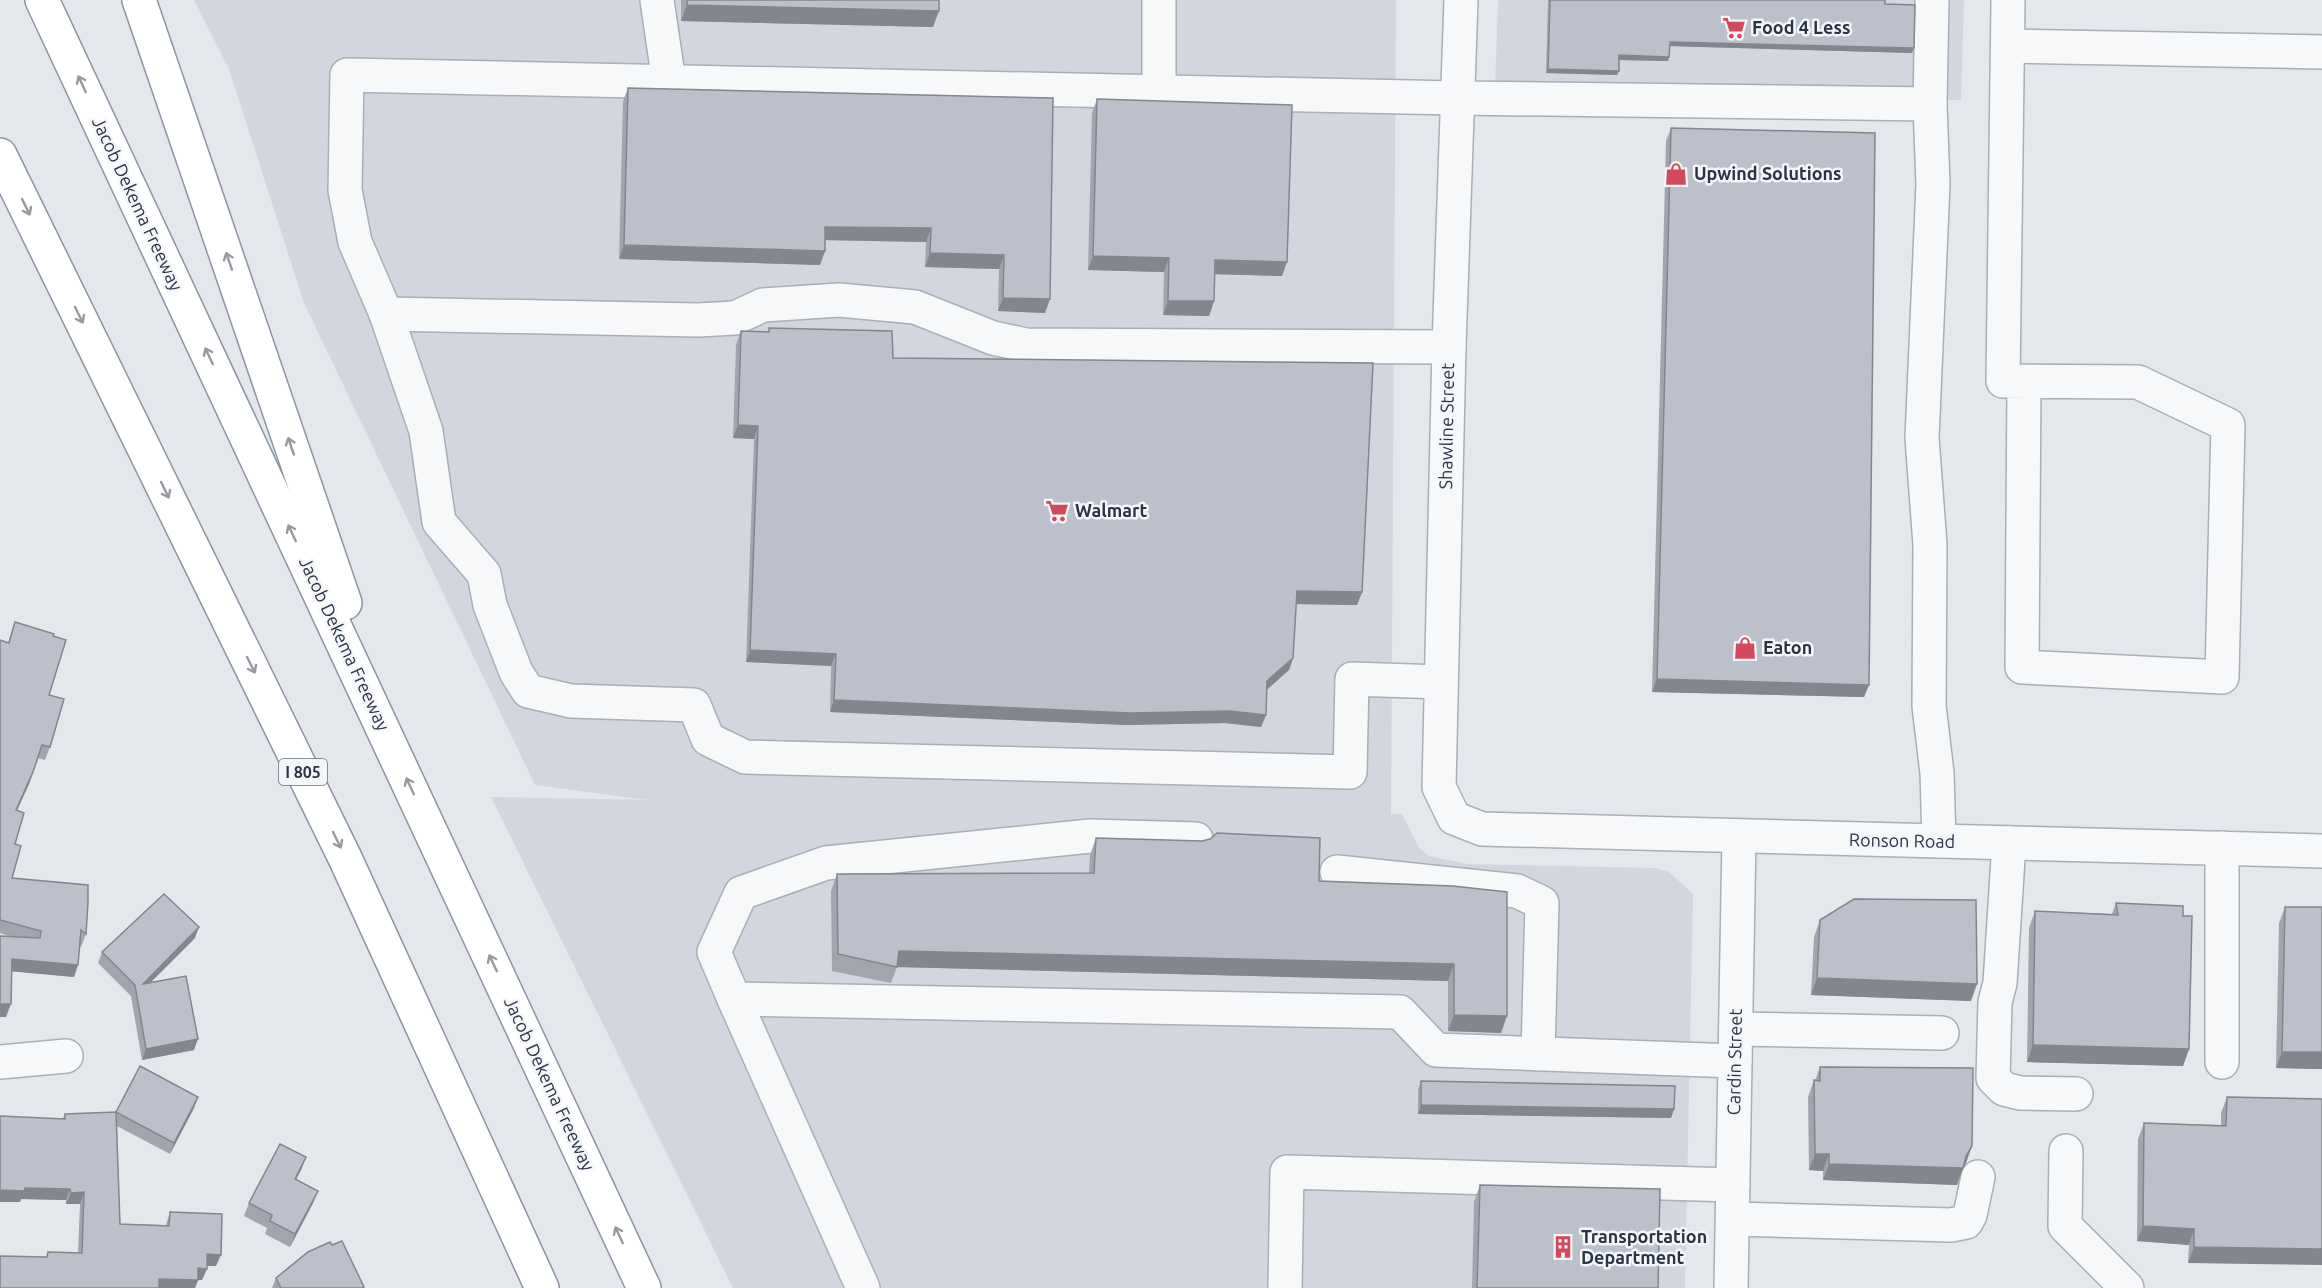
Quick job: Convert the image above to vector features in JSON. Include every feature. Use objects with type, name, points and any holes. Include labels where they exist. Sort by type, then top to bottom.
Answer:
[{"type":"highway","name":"Jacob Dekema Freeway","points":[[42,0],[644,1288]]},
{"type":"highway","points":[[118,0],[200,177]]},
{"type":"highway","points":[[139,0],[397,757]]},
{"type":"highway","name":"I 805","points":[[0,155],[345,858],[542,1288]]},
{"type":"street","points":[[657,0],[669,82]]},
{"type":"street","points":[[1159,92],[1160,0]]},
{"type":"street","name":"Shawline Street","points":[[1461,0],[1449,347],[1438,787],[1454,818],[1482,829]]},
{"type":"street","points":[[1932,0],[1930,104],[1933,184],[1922,438],[1930,544],[1929,706],[1937,773],[1939,842]]},
{"type":"street","points":[[2008,0],[2003,381],[2024,381],[2138,382],[2228,426],[2222,677],[2022,667],[2024,381]]},
{"type":"street","points":[[2008,46],[2322,52]]},
{"type":"street","points":[[1441,682],[1352,679],[1350,772],[745,757],[708,739],[694,705],[571,701],[528,691],[516,672],[490,604],[484,574],[439,522],[426,431],[386,314],[355,242],[345,190],[347,75],[1457,98],[1930,104]]},
{"type":"street","points":[[386,314],[698,320],[735,318],[763,305],[839,300],[915,307],[993,338],[1026,345],[1449,347]]},
{"type":"street","name":"Ronson Road","points":[[1482,829],[2322,851]]},
{"type":"street","points":[[862,1288],[714,952],[741,892],[826,863],[1090,836],[1196,839]]},
{"type":"street","name":"Cardin Street","points":[[1731,1288],[1739,837]]},
{"type":"street","points":[[2009,843],[2000,983],[1995,1002],[1993,1078],[2004,1089],[2020,1093],[2076,1094]]},
{"type":"street","points":[[2222,848],[2222,1062]]},
{"type":"street","points":[[1337,872],[1517,891],[1542,903],[1538,1054]]},
{"type":"street","points":[[734,999],[1400,1012],[1436,1050],[1735,1061]]},
{"type":"street","points":[[1736,1029],[1942,1033]]},
{"type":"street","points":[[0,1062],[66,1056]]},
{"type":"street","points":[[2066,1151],[2065,1226],[2127,1288]]},
{"type":"street","points":[[1285,1288],[1287,1172],[1733,1185]]},
{"type":"street","points":[[1733,1219],[1951,1225],[1966,1222],[1970,1215],[1977,1177]]},
{"type":"shaded area","points":[[194,0],[1396,0],[1391,814],[1402,814],[1419,848],[1429,856],[1467,864],[1655,868],[1669,872],[1693,894],[1685,1288],[733,1288],[491,797],[648,800],[535,785],[304,303],[229,69]]},
{"type":"shaded area","points":[[1498,0],[1964,0],[1961,100],[1495,90]]},
{"type":"building","points":[[687,0],[939,0],[939,11],[687,5]]},
{"type":"building","name":"Food 4 Less","points":[[1550,0],[1885,0],[1885,4],[1915,5],[1914,48],[1670,42],[1669,57],[1619,55],[1619,71],[1548,69]]},
{"type":"building","points":[[628,88],[1053,98],[1050,299],[1003,298],[1004,255],[930,253],[931,228],[825,227],[825,251],[624,245]]},
{"type":"building","points":[[1097,99],[1292,105],[1287,262],[1215,260],[1214,301],[1168,301],[1169,258],[1093,256]]},
{"type":"building","points":[[1671,128],[1875,133],[1869,685],[1657,679]]},
{"type":"building","name":"Walmart","points":[[769,328],[892,331],[893,358],[1373,363],[1362,592],[1297,591],[1293,658],[1267,681],[1266,715],[1229,711],[1131,713],[834,700],[836,654],[750,650],[758,426],[738,425],[741,331],[769,332]]},
{"type":"building","points":[[15,622],[66,640],[49,695],[64,699],[50,747],[42,745],[16,810],[24,813],[15,844],[21,846],[12,878],[88,885],[88,903],[86,934],[81,930],[78,965],[12,959],[11,1004],[0,1004],[0,936],[40,938],[41,931],[0,920],[0,640],[9,643]]},
{"type":"building","points":[[1217,833],[1320,838],[1319,881],[1453,886],[1507,892],[1507,1016],[1454,1015],[1454,964],[899,951],[897,967],[838,954],[837,874],[1094,873],[1096,838],[1202,841],[1210,839]]},
{"type":"building","points":[[164,894],[199,927],[143,984],[186,976],[198,1039],[146,1049],[135,985],[102,952]]},
{"type":"building","points":[[1854,899],[1976,900],[1977,984],[1817,978],[1820,920]]},
{"type":"building","points":[[2116,903],[2183,906],[2183,916],[2192,916],[2189,1049],[2033,1045],[2035,911],[2118,915]]},
{"type":"building","points":[[2285,907],[2322,907],[2322,1052],[2282,1052]]},
{"type":"building","points":[[140,1066],[198,1097],[174,1143],[116,1112]]},
{"type":"building","points":[[1820,1067],[1973,1068],[1972,1146],[1963,1168],[1829,1164],[1829,1154],[1815,1154],[1814,1080],[1820,1081]]},
{"type":"building","points":[[1421,1081],[1675,1086],[1674,1109],[1421,1105]]},
{"type":"building","points":[[2227,1097],[2322,1099],[2322,1249],[2194,1247],[2194,1229],[2143,1226],[2144,1123],[2226,1126]]},
{"type":"building","points":[[116,1112],[120,1224],[169,1226],[170,1212],[222,1214],[221,1255],[207,1254],[207,1269],[198,1268],[198,1280],[159,1279],[159,1288],[0,1288],[0,1256],[47,1257],[48,1252],[82,1253],[84,1192],[71,1193],[70,1189],[0,1190],[0,1116],[65,1119],[65,1114]]},
{"type":"building","points":[[280,1144],[306,1157],[295,1179],[318,1191],[295,1234],[270,1221],[272,1215],[249,1203]]},
{"type":"building","name":"Transportation Department","points":[[1480,1185],[1660,1189],[1658,1288],[1477,1288]]},
{"type":"building","points":[[342,1241],[364,1287],[281,1288],[276,1278],[308,1252],[330,1242],[332,1245]]},
{"type":"place","name":"Food 4 Less","points":[[1734,28]]},
{"type":"place","name":"Upwind Solutions","points":[[1676,174]]},
{"type":"place","name":"Walmart","points":[[1057,511]]},
{"type":"place","name":"Eaton","points":[[1745,648]]},
{"type":"place","name":"Transportation Department","points":[[1563,1247]]}]
